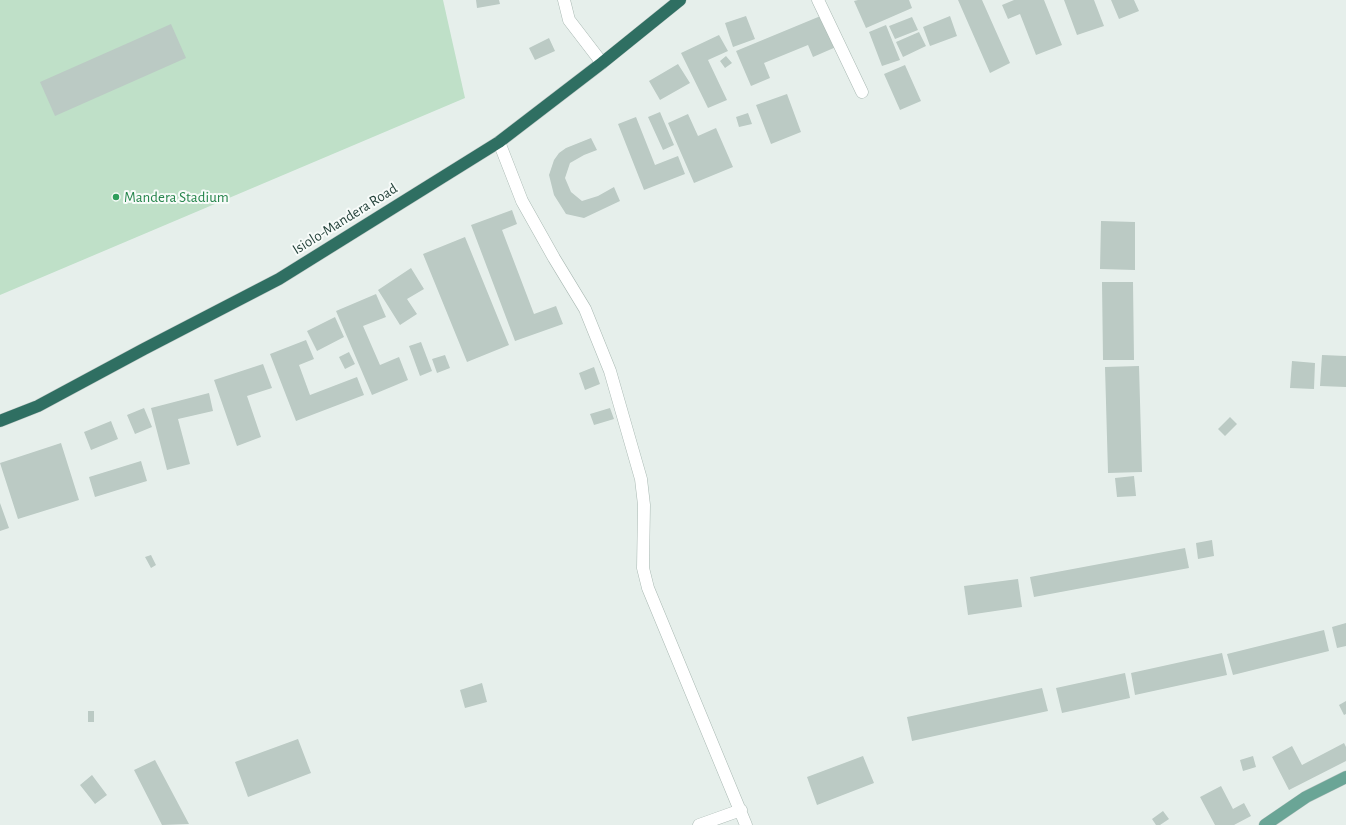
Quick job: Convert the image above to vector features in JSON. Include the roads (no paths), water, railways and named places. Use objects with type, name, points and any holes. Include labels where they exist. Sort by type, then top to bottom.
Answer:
[{"type":"highway","name":"Isiolo-Mandera Road","points":[[0,421],[38,406],[279,279],[499,142],[602,63],[680,0]]},
{"type":"main road","points":[[1265,825],[1306,797],[1346,777]]},
{"type":"street","points":[[564,0],[569,20],[602,63]]},
{"type":"street","points":[[818,0],[862,92]]},
{"type":"street","points":[[499,142],[522,201],[585,309],[610,370],[641,479],[644,505],[643,568],[648,588],[746,825]]},
{"type":"street","points":[[699,825],[741,810]]},
{"type":"place","name":"Mandera Stadium","points":[[116,197]]}]
